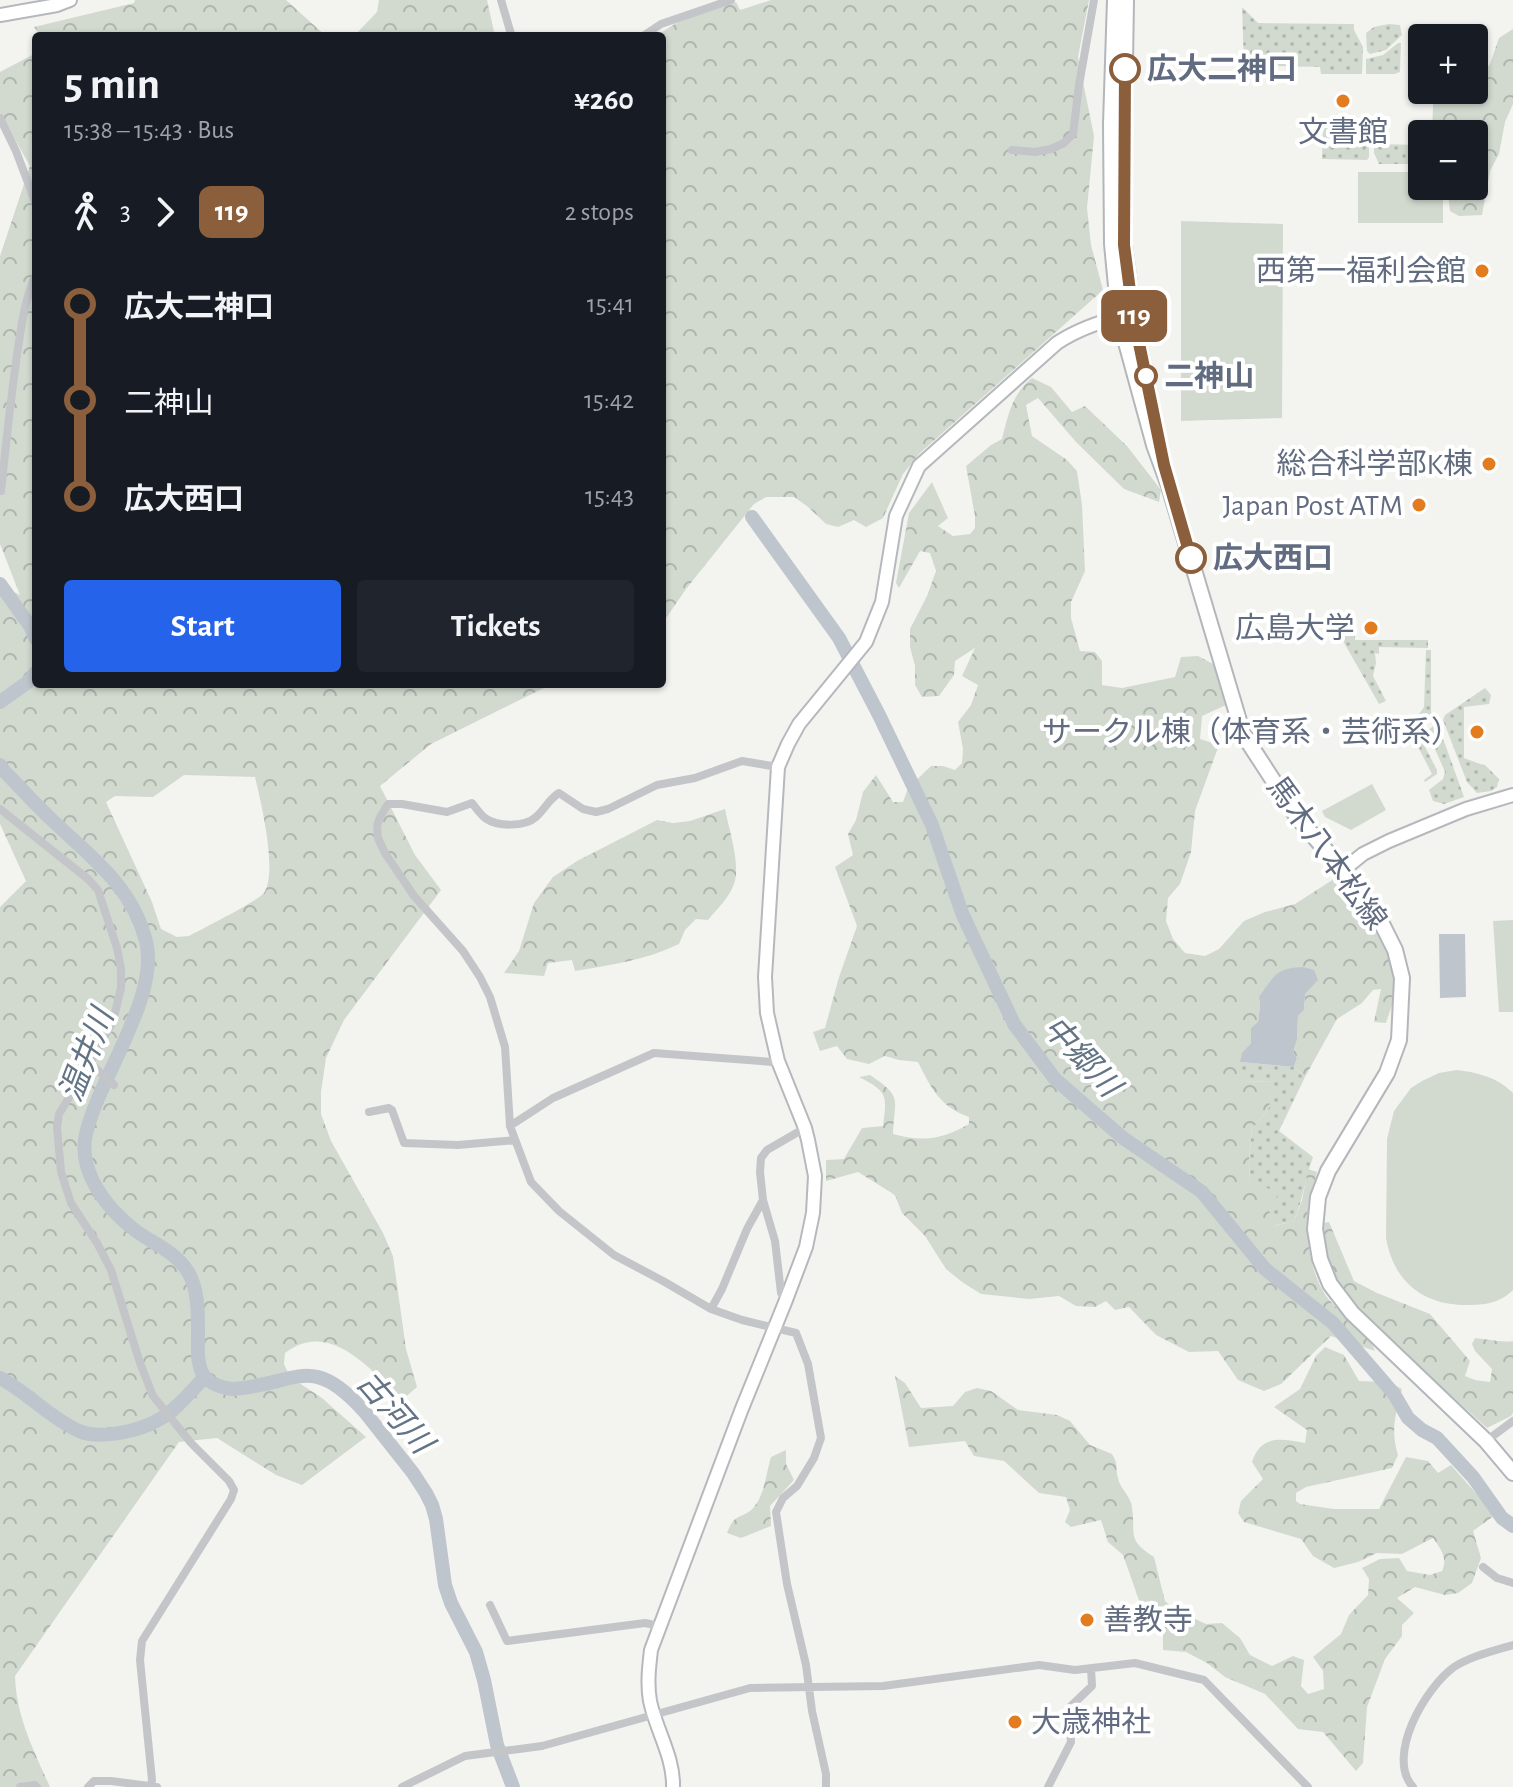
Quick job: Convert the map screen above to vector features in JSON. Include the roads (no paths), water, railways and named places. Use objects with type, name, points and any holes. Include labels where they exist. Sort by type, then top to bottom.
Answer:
[{"type":"main road","name":"馬木八本松線","points":[[1115,0],[1111,124],[1112,244],[1126,315],[1169,486],[1243,734],[1297,817],[1377,914],[1395,950],[1402,978],[1399,1040],[1387,1073],[1328,1171],[1318,1197],[1315,1229],[1320,1259],[1330,1284],[1352,1313],[1486,1441],[1513,1473]]},
{"type":"main road","name":"馬木八本松線","points":[[1126,0],[1123,189],[1126,315]]},
{"type":"street","points":[[0,15],[70,0]]},
{"type":"street","points":[[501,0],[510,32]]},
{"type":"street","points":[[649,32],[661,24],[731,0]]},
{"type":"street","points":[[1012,150],[1035,152],[1051,149],[1073,134],[1094,0]]},
{"type":"street","points":[[0,118],[32,193]]},
{"type":"street","points":[[1,491],[9,412],[27,294],[32,283]]},
{"type":"street","points":[[673,1787],[668,1758],[650,1700],[648,1677],[651,1650],[806,1247],[813,1213],[815,1176],[805,1128],[778,1061],[767,1013],[765,977],[778,767],[799,724],[866,642],[882,602],[896,516],[919,466],[1057,343],[1071,334],[1126,315]]},
{"type":"street","points":[[778,767],[742,761],[695,778],[657,785],[596,812],[583,809],[559,793],[535,818],[509,824],[485,817],[472,803],[447,812],[388,804],[377,826],[378,838],[385,853],[414,896],[463,951],[490,997],[505,1047],[510,1126],[531,1182],[559,1211],[614,1255],[711,1309],[796,1333],[808,1364],[821,1438],[803,1477],[783,1498],[776,1512],[826,1787]]},
{"type":"street","points":[[1342,871],[1376,848],[1466,809],[1513,795]]},
{"type":"street","points":[[0,809],[98,890],[117,948],[121,988],[113,1021],[91,1065],[59,1114],[57,1127],[61,1172],[71,1203],[111,1270],[144,1374],[158,1404],[234,1490],[142,1641],[140,1660],[154,1787],[111,1781],[94,1781],[88,1787]]},
{"type":"street","points":[[510,1126],[553,1098],[654,1053],[778,1061]]},
{"type":"street","points":[[91,1065],[114,1085]]},
{"type":"street","points":[[369,1112],[392,1110],[404,1143],[458,1145],[515,1140]]},
{"type":"street","points":[[786,1300],[781,1293],[775,1241],[763,1200],[761,1158],[767,1150],[805,1128]]},
{"type":"street","points":[[711,1309],[763,1200]]},
{"type":"street","points":[[1486,1441],[1513,1421]]},
{"type":"street","points":[[1483,1567],[1497,1578],[1513,1583]]},
{"type":"street","points":[[490,1605],[507,1641],[645,1623],[660,1626]]},
{"type":"street","points":[[1413,1787],[1406,1779],[1404,1770],[1405,1744],[1413,1719],[1431,1690],[1455,1667],[1513,1645]]},
{"type":"street","points":[[402,1787],[465,1756],[542,1746],[750,1688],[883,1686],[1039,1665],[1075,1670],[1135,1663],[1204,1680],[1308,1787]]},
{"type":"street","points":[[1048,1787],[1071,1742],[1071,1706],[1092,1686],[1091,1669]]},
{"type":"street","points":[[20,1787],[37,1787]]},
{"type":"waterway","name":"中郷川","points":[[752,517],[839,638],[932,825],[962,913],[1014,1024],[1055,1079],[1123,1138],[1202,1192],[1265,1269],[1333,1323],[1394,1394],[1408,1418],[1437,1438],[1473,1477],[1502,1518],[1513,1526]]},
{"type":"waterway","name":"温井川","points":[[0,584],[32,630]]},
{"type":"waterway","name":"温井川","points":[[0,702],[32,677]]},
{"type":"waterway","name":"温井川","points":[[0,765],[120,887],[146,941],[148,963],[137,1012],[86,1134],[84,1148],[90,1176],[115,1212],[136,1231],[171,1254],[188,1272],[197,1300],[199,1361],[211,1382],[232,1389],[302,1376],[330,1382],[364,1411],[413,1473],[432,1505],[445,1585],[476,1652],[497,1745],[513,1787]]},
{"type":"waterway","name":"古河川","points":[[0,1378],[67,1425],[86,1433],[107,1435],[130,1431],[160,1419],[205,1377]]},
{"type":"place","name":"広大二神口","points":[[1125,69]]},
{"type":"place","name":"文書館","points":[[1343,101]]},
{"type":"place","name":"西第一福利会館","points":[[1482,271]]},
{"type":"place","name":"二神山","points":[[1146,376]]},
{"type":"place","name":"総合科学部K棟","points":[[1489,464]]},
{"type":"place","name":"Japan Post ATM","points":[[1419,505]]},
{"type":"place","name":"広大西口","points":[[1191,558]]},
{"type":"place","name":"広島大学","points":[[1371,628]]},
{"type":"place","name":"サークル棟（体育系・芸術系）","points":[[1477,732]]},
{"type":"place","name":"善教寺","points":[[1087,1620]]},
{"type":"place","name":"大歳神社","points":[[1015,1722]]}]
